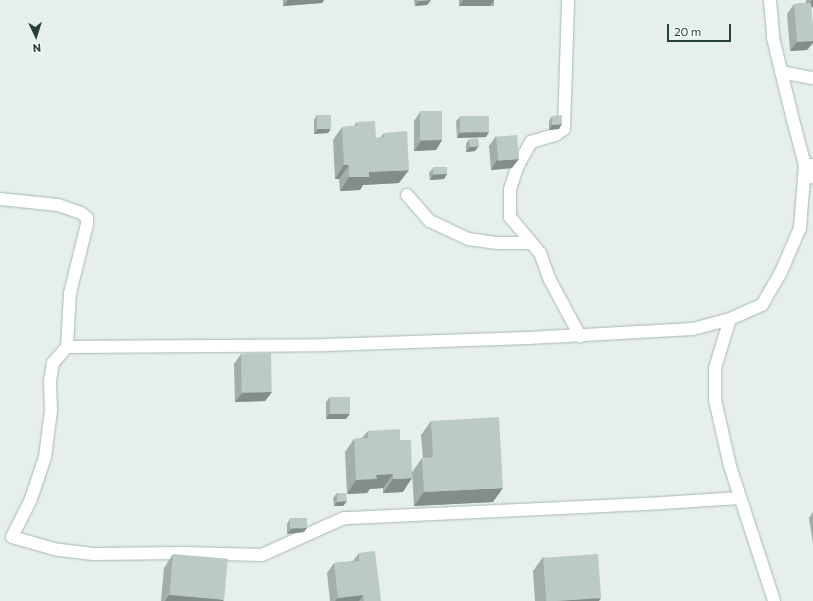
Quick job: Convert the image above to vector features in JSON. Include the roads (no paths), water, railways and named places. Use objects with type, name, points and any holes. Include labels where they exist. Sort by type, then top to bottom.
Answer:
[{"type":"street","points":[[770,0],[773,38],[781,72],[813,178]]},
{"type":"street","points":[[568,2],[564,128],[555,135],[531,142],[518,165],[510,189],[510,217],[540,253],[550,280],[580,336]]},
{"type":"street","points":[[781,72],[813,78]]},
{"type":"street","points":[[67,347],[325,345],[580,336],[693,329],[730,319],[762,305],[781,272],[800,228],[809,165]]},
{"type":"street","points":[[407,195],[430,220],[468,239],[498,243],[532,243]]},
{"type":"street","points":[[0,199],[58,205],[81,213],[87,218],[87,224],[70,293],[67,347],[53,363],[50,382],[51,411],[45,457],[31,499],[12,537],[58,550],[93,554],[184,553],[262,555],[344,518],[740,498]]},
{"type":"street","points":[[730,319],[715,368],[715,400],[730,466],[774,601]]}]
